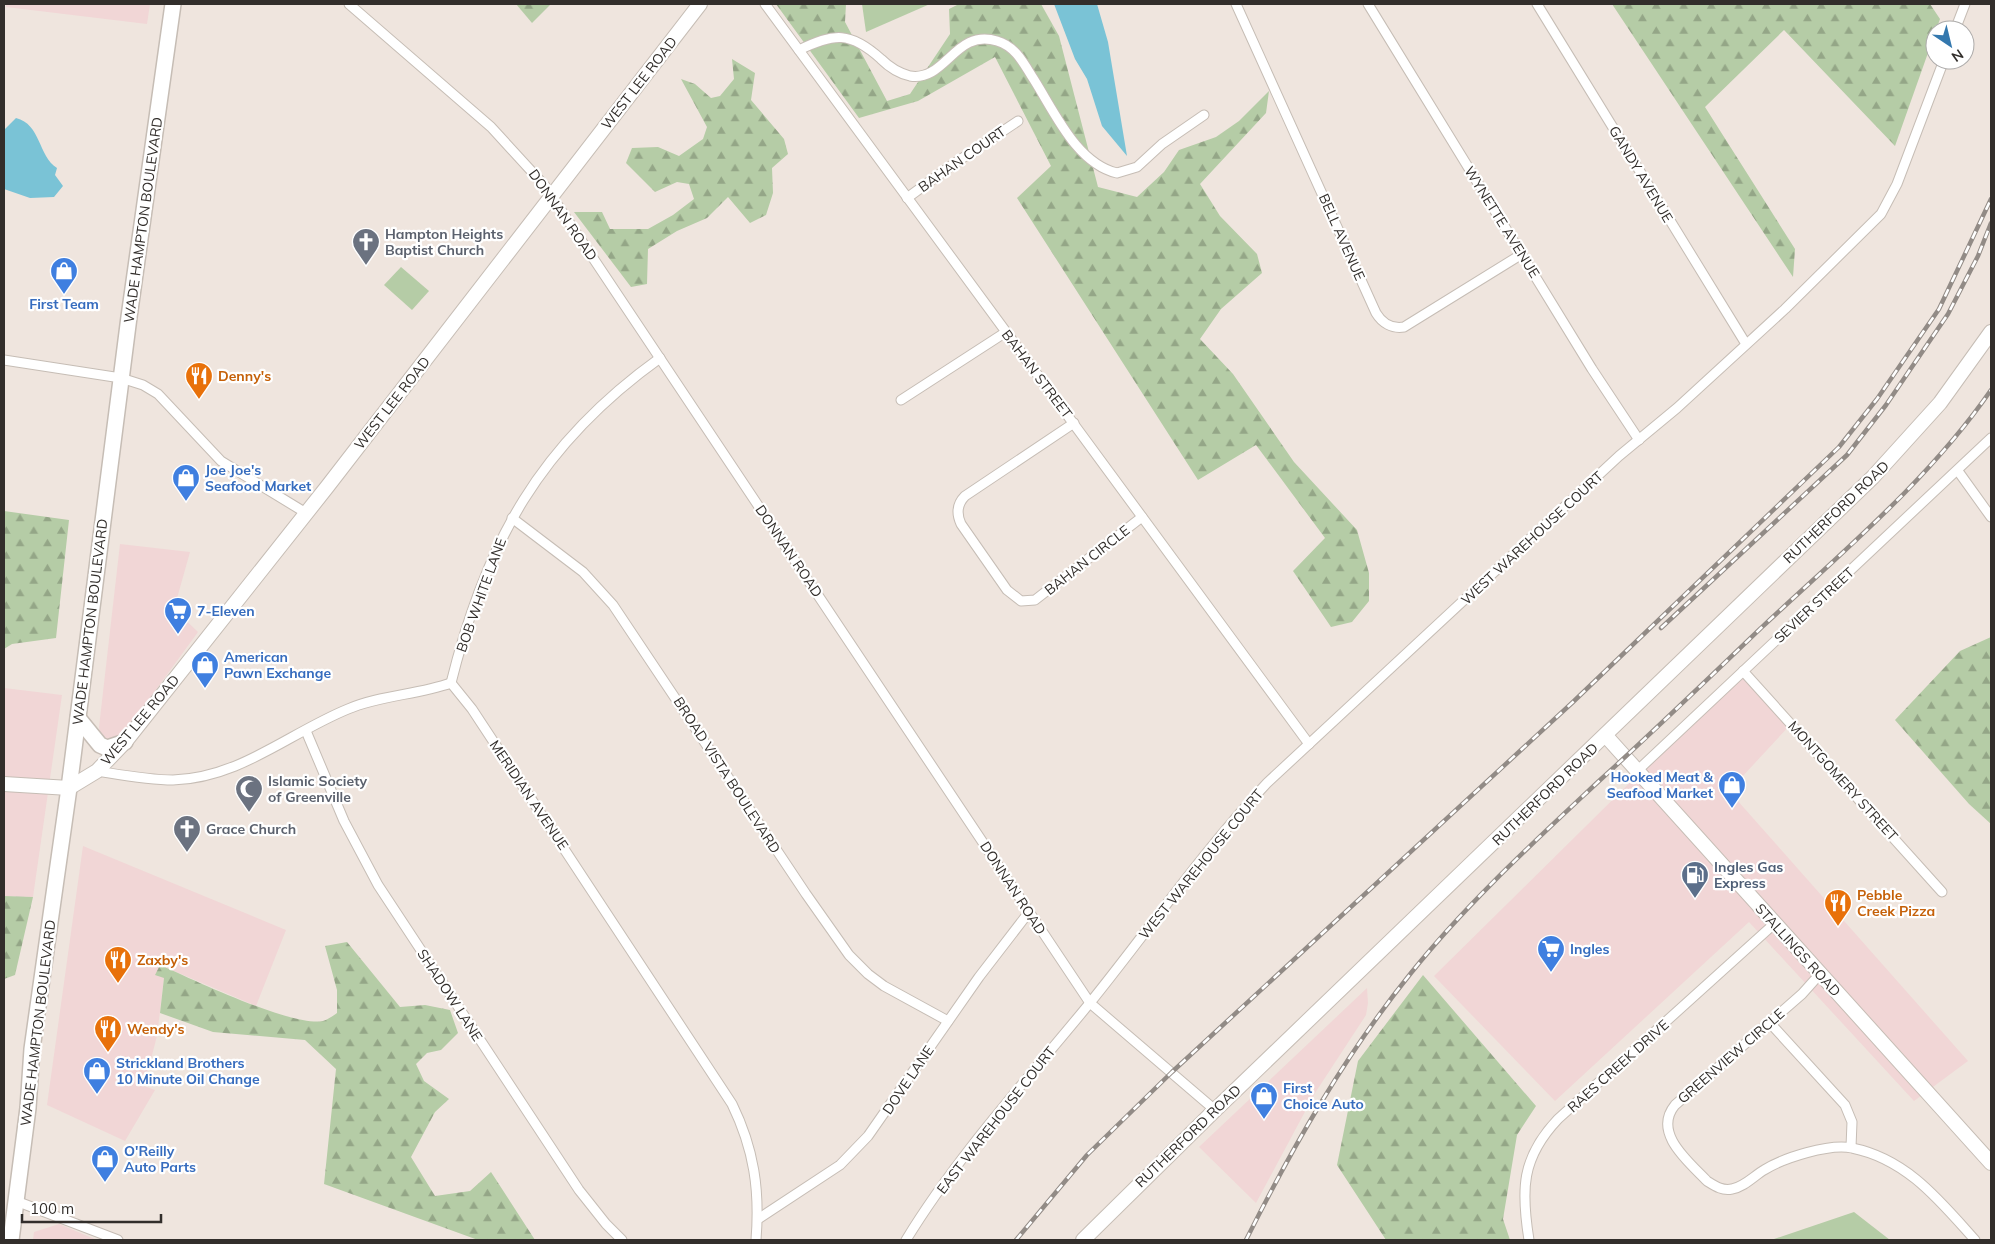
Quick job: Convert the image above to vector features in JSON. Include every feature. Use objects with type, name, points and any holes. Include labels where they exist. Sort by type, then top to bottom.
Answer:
[{"type":"main road","name":"WADE HAMPTON BOULEVARD","points":[[11,1240],[28,1108],[32,1049],[127,379],[173,4]]},
{"type":"main road","points":[[78,718],[100,745],[107,748],[125,742]]},
{"type":"street","name":"DONNAN ROAD","points":[[349,4],[491,127],[538,177],[1090,1003],[1215,1110]]},
{"type":"street","name":"WEST LEE ROAD","points":[[69,788],[97,772],[125,742],[306,513],[700,4]]},
{"type":"street","name":"BAHAN STREET","points":[[765,4],[1309,744]]},
{"type":"street","name":"BELL AVENUE","points":[[1236,4],[1376,313],[1382,320],[1397,328],[1404,327],[1522,254]]},
{"type":"street","name":"WYNETTE AVENUE","points":[[1368,4],[1592,369],[1639,440]]},
{"type":"street","name":"GANDY AVENUE","points":[[1537,4],[1746,344]]},
{"type":"street","points":[[1959,20],[1965,4]]},
{"type":"street","points":[[799,50],[827,38],[850,38],[862,43],[894,70],[918,76],[939,68],[967,43],[988,39],[1003,43],[1020,57],[1080,148],[1097,164],[1117,172],[1137,167],[1162,144],[1204,115]]},
{"type":"street","name":"WEST WAREHOUSE COURT","points":[[1090,1003],[1242,810],[1309,744],[1746,344],[1872,224],[1886,207],[1897,184],[1940,70]]},
{"type":"street","name":"BAHAN COURT","points":[[907,198],[955,162],[1018,121]]},
{"type":"street","points":[[901,400],[1006,332]]},
{"type":"street","name":"RUTHERFORD ROAD","points":[[1083,1240],[1215,1110],[1606,736],[1904,445],[1940,403],[1991,332]]},
{"type":"street","name":"BOB WHITE LANE","points":[[451,683],[490,561],[512,518],[542,470],[578,428],[616,392],[660,358]]},
{"type":"street","points":[[4,360],[127,379],[158,394],[221,461],[306,513]]},
{"type":"street","name":"BAHAN CIRCLE","points":[[1074,423],[965,496],[959,504],[958,514],[961,524],[1007,590],[1021,601],[1035,600],[1142,517]]},
{"type":"street","name":"SEVIER STREET","points":[[1637,771],[1991,438]]},
{"type":"street","points":[[1958,471],[1991,517]]},
{"type":"street","name":"BROAD VISTA BOULEVARD","points":[[512,518],[582,572],[613,605],[806,894],[849,955],[868,974],[884,986],[948,1021]]},
{"type":"street","name":"MONTGOMERY STREET","points":[[1743,671],[1942,892]]},
{"type":"street","points":[[97,772],[154,780],[205,776],[247,762],[345,710],[368,701],[390,695],[432,689],[451,683]]},
{"type":"street","name":"MERIDIAN AVENUE","points":[[451,683],[478,717],[732,1104],[744,1130],[751,1153],[758,1219],[756,1240]]},
{"type":"street","name":"SHADOW LANE","points":[[306,731],[344,821],[378,885],[579,1190],[606,1224],[622,1240]]},
{"type":"street","name":"STALLINGS ROAD","points":[[1606,736],[1819,975],[1991,1163]]},
{"type":"street","points":[[4,784],[69,788]]},
{"type":"street","name":"DOVE LANE","points":[[758,1219],[809,1187],[856,1150],[886,1114],[948,1021],[997,952],[1029,912]]},
{"type":"street","name":"RAES CREEK DRIVE","points":[[1529,1240],[1524,1209],[1524,1186],[1532,1156],[1543,1136],[1558,1119],[1774,924]]},
{"type":"street","name":"GREENVIEW CIRCLE","points":[[1819,975],[1802,994],[1770,1023],[1675,1105],[1669,1115],[1667,1124],[1670,1137],[1707,1181],[1715,1186],[1729,1189],[1740,1186],[1766,1169],[1790,1157],[1817,1151],[1851,1148],[1891,1162],[1916,1177],[1975,1240]]},
{"type":"street","name":"EAST WAREHOUSE COURT","points":[[906,1240],[970,1148],[1090,1003]]},
{"type":"street","points":[[1770,1023],[1845,1105],[1852,1122],[1851,1148]]},
{"type":"street","points":[[16,1201],[118,1240]]},
{"type":"shaded area","points":[[6,4],[150,4],[147,24],[6,7]]},
{"type":"shaded area","points":[[120,544],[190,552],[174,609],[198,632],[104,761],[99,727]]},
{"type":"shaded area","points":[[1743,671],[1791,724],[1729,791],[1968,1061],[1914,1101],[1749,922],[1555,1101],[1434,976]]},
{"type":"shaded area","points":[[4,688],[62,695],[33,897],[4,896]]},
{"type":"shaded area","points":[[83,846],[286,930],[256,1006],[160,965],[164,978],[157,1036],[144,1086],[155,1090],[125,1141],[47,1105]]},
{"type":"shaded area","name":"First Choice Auto","points":[[1367,988],[1368,1003],[1366,1015],[1315,1093],[1256,1203],[1199,1147]]},
{"type":"shaded area","points":[[59,1224],[97,1240],[33,1240],[34,1232]]},
{"type":"green space","points":[[516,4],[551,4],[532,23]]},
{"type":"green space","points":[[776,4],[846,4],[845,22],[887,101],[910,94],[950,34],[949,9],[959,4],[1041,4],[1059,36],[1098,187],[1137,197],[1164,172],[1179,150],[1216,137],[1239,121],[1269,91],[1266,113],[1200,184],[1220,216],[1257,254],[1262,273],[1221,309],[1200,339],[1233,374],[1294,462],[1357,530],[1369,573],[1369,601],[1352,622],[1331,627],[1293,571],[1325,538],[1256,445],[1198,480],[1017,198],[1051,166],[995,57],[918,101],[859,118]]},
{"type":"green space","points":[[862,4],[930,4],[866,32]]},
{"type":"green space","points":[[1612,4],[1930,4],[1940,19],[1925,20],[1925,61],[1895,146],[1784,30],[1705,107],[1795,249],[1793,277]]},
{"type":"green space","points":[[732,59],[755,73],[751,100],[784,139],[788,154],[772,168],[773,193],[766,215],[750,223],[728,197],[707,218],[677,231],[648,249],[647,284],[631,287],[574,212],[602,212],[610,229],[648,229],[673,215],[694,199],[689,184],[677,182],[655,192],[626,163],[632,148],[658,147],[679,156],[703,139],[707,127],[681,79],[695,84],[711,98],[720,96],[734,79]]},
{"type":"green space","points":[[401,267],[429,291],[412,310],[384,285]]},
{"type":"green space","points":[[4,511],[69,520],[56,638],[12,644],[4,649]]},
{"type":"green space","points":[[1991,637],[1991,824],[1969,804],[1895,720],[1960,651]]},
{"type":"green space","points":[[4,896],[33,897],[15,975],[4,979]]},
{"type":"green space","points":[[347,942],[400,1007],[425,1005],[450,1010],[458,1033],[441,1050],[427,1053],[416,1064],[424,1081],[449,1099],[435,1112],[411,1157],[435,1196],[470,1191],[491,1172],[535,1240],[478,1240],[324,1184],[336,1069],[305,1040],[213,1032],[160,1013],[164,978],[155,975],[160,965],[266,1010],[308,1021],[323,1021],[337,1013],[337,990],[325,946]]},
{"type":"green space","points":[[1423,975],[1536,1106],[1517,1135],[1503,1219],[1510,1240],[1386,1240],[1337,1165],[1358,1061]]},
{"type":"green space","points":[[1854,1212],[1890,1240],[1771,1240]]},
{"type":"water","points":[[1054,4],[1097,4],[1108,42],[1127,156],[1102,126],[1087,79],[1075,59]]},
{"type":"water","points":[[16,118],[24,121],[35,133],[46,156],[57,168],[55,175],[63,186],[54,197],[30,198],[4,189],[4,130]]},
{"type":"railway","points":[[1016,1240],[1087,1155],[1172,1072],[1573,702],[1839,447],[1877,399],[1939,309],[1991,199]]},
{"type":"railway","points":[[1661,628],[1847,455],[1886,405],[1948,314],[1978,256],[1991,223]]},
{"type":"railway","points":[[1246,1240],[1282,1170],[1321,1102],[1364,1036],[1432,947],[1526,850],[1883,515],[1940,455],[1991,390]]},
{"type":"place","name":"Hampton Heights Baptist Church","points":[[366,266]]},
{"type":"place","name":"First Team","points":[[64,295]]},
{"type":"place","name":"Denny's","points":[[199,400]]},
{"type":"place","name":"Joe Joe's Seafood Market","points":[[186,502]]},
{"type":"place","name":"7-Eleven","points":[[178,635]]},
{"type":"place","name":"American Pawn Exchange","points":[[205,689]]},
{"type":"place","name":"Hooked Meat & Seafood Market","points":[[1732,809]]},
{"type":"place","name":"Islamic Society of Greenville","points":[[249,813]]},
{"type":"place","name":"Grace Church","points":[[187,853]]},
{"type":"place","name":"Ingles Gas Express","points":[[1695,899]]},
{"type":"place","name":"Pebble Creek Pizza","points":[[1838,927]]},
{"type":"place","name":"Ingles","points":[[1551,973]]},
{"type":"place","name":"Zaxby's","points":[[118,984]]},
{"type":"place","name":"Wendy's","points":[[108,1053]]},
{"type":"place","name":"Strickland Brothers 10 Minute Oil Change","points":[[97,1095]]},
{"type":"place","name":"First Choice Auto","points":[[1264,1120]]},
{"type":"place","name":"O'Reilly Auto Parts","points":[[105,1183]]}]
